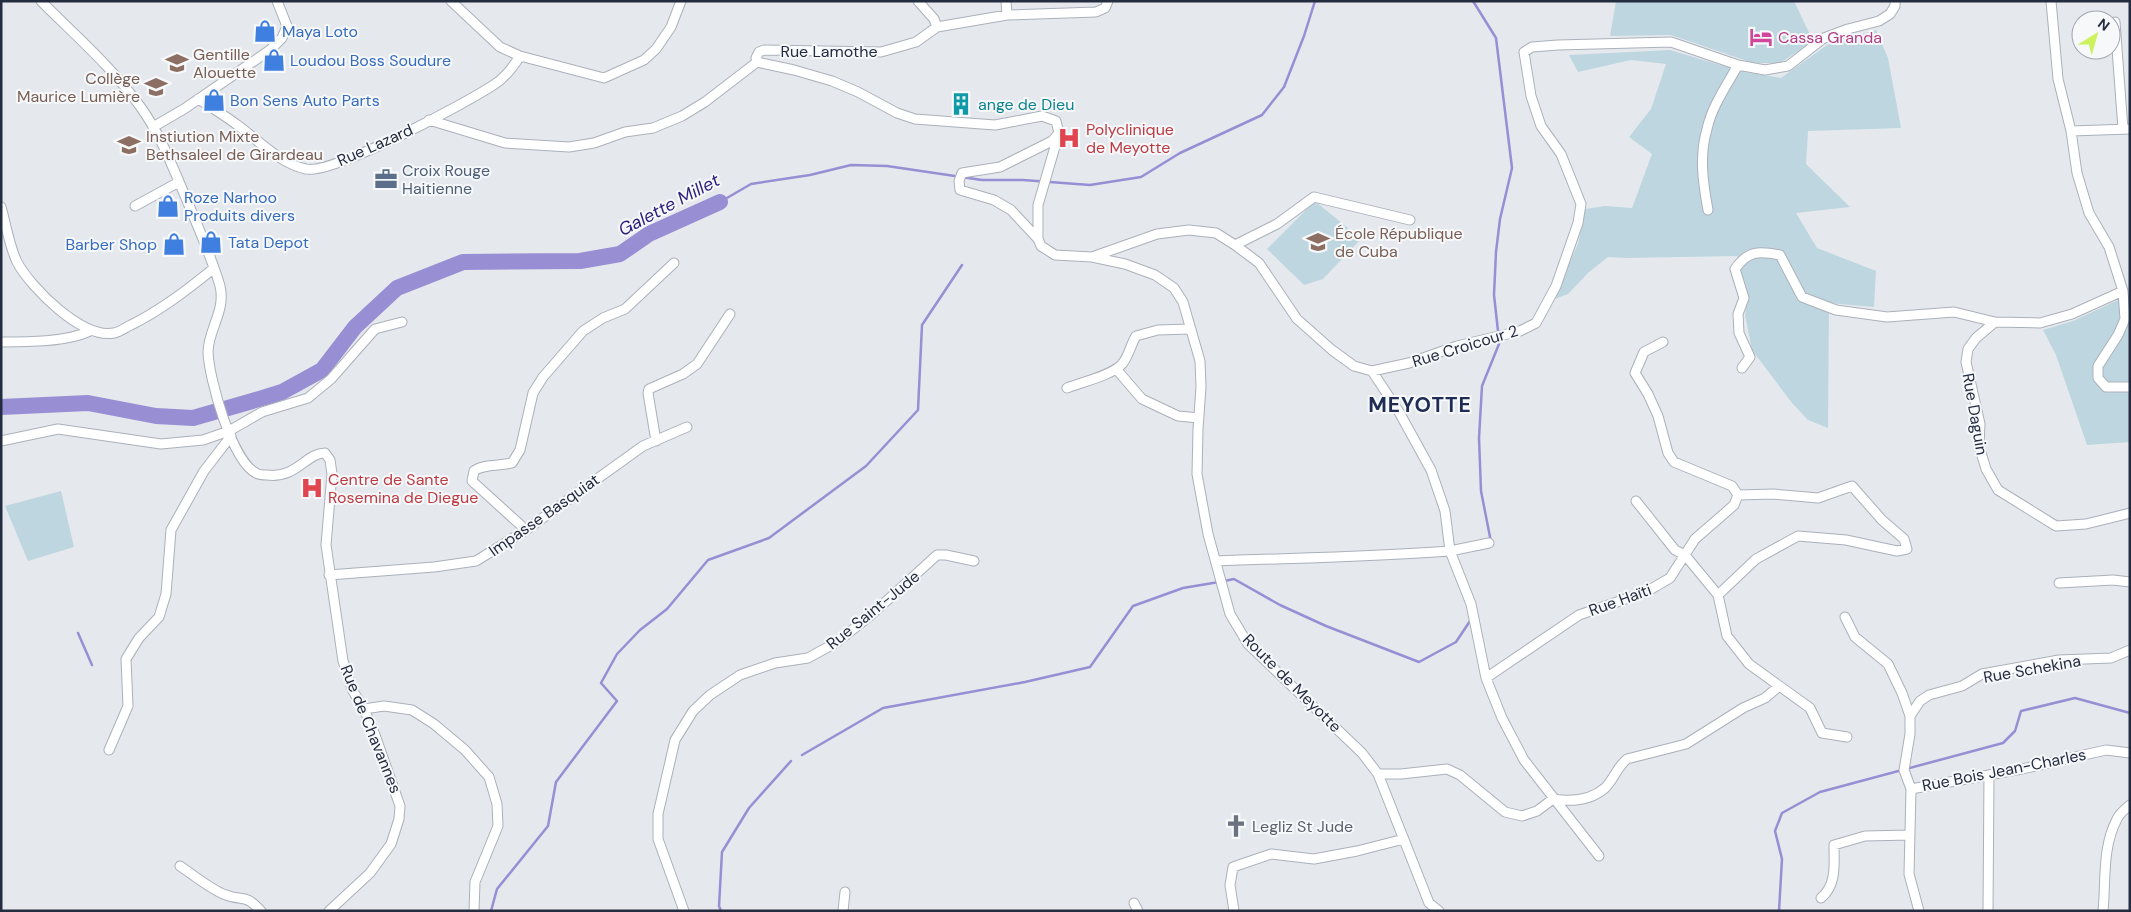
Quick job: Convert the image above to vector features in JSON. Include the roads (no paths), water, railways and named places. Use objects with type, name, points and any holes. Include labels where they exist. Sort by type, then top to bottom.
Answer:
[{"type":"street","name":"Rue de Chavannes","points":[[41,1],[105,65],[142,109],[153,127],[200,230],[220,286],[222,301],[208,351],[215,388],[228,430],[242,461],[257,474],[274,476],[286,474],[299,468],[318,453],[325,453],[330,460],[332,474],[326,545],[343,661],[353,691],[364,708],[397,793],[400,806],[399,819],[391,844],[370,873],[329,911]]},
{"type":"street","points":[[153,127],[270,50],[282,38],[287,26],[277,1]]},
{"type":"street","points":[[451,1],[488,38],[500,47],[520,56],[604,78],[644,60],[656,49],[671,27],[682,1]]},
{"type":"street","points":[[918,1],[934,19],[937,27]]},
{"type":"street","points":[[1006,1],[1007,15]]},
{"type":"street","name":"Rue Lamothe","points":[[757,62],[756,58],[759,52],[764,50],[881,52],[916,42],[937,27],[1007,15],[1096,12],[1105,8],[1108,1]]},
{"type":"street","name":"Rue Croicour 2","points":[[1372,372],[1409,363],[1457,346],[1520,331],[1536,323],[1556,286],[1578,223],[1581,204],[1561,154],[1541,126],[1531,96],[1524,52],[1532,48],[1558,45],[1671,42],[1738,65],[1765,70],[1788,66],[1824,38],[1848,29],[1879,21],[1890,14],[1895,6],[1895,1]]},
{"type":"street","points":[[2051,1],[2058,79],[2071,131],[2077,173],[2089,213],[2108,247],[2123,291],[2124,319],[2118,335],[2098,366],[2098,378],[2106,387],[2130,387]]},
{"type":"street","name":"Rue Lazard","points":[[198,99],[291,165],[308,170],[337,163],[379,146],[496,84],[507,75],[520,56]]},
{"type":"street","points":[[2071,131],[2126,129],[2119,60]]},
{"type":"street","name":"Rue Lamothe","points":[[429,120],[505,143],[569,147],[594,143],[625,132],[653,128],[682,116],[706,102],[757,62]]},
{"type":"street","name":"Rue Lamothe","points":[[757,62],[832,81],[858,92],[897,113],[916,119],[995,125],[1046,116],[1056,121],[1059,133]]},
{"type":"street","points":[[1708,210],[1702,168],[1706,129],[1738,65]]},
{"type":"street","points":[[1038,239],[1038,205],[1059,133]]},
{"type":"street","points":[[1059,133],[1052,141],[1000,167],[962,172],[959,181],[960,190],[994,200],[1011,210],[1038,239],[1041,246],[1055,255],[1092,257],[1157,234],[1189,230],[1216,233],[1235,244],[1258,263],[1297,319],[1332,350],[1354,366],[1372,372],[1399,412],[1432,470],[1444,511],[1450,551],[1471,604],[1486,678],[1516,748],[1553,799],[1599,856]]},
{"type":"street","points":[[135,206],[179,182]]},
{"type":"street","points":[[1235,244],[1277,224],[1314,198],[1410,220]]},
{"type":"street","points":[[1,206],[16,259],[27,279],[57,308],[90,330],[114,333],[121,330],[177,298],[213,269]]},
{"type":"street","points":[[1742,368],[1750,357],[1739,333],[1738,314],[1744,298],[1735,269],[1742,259],[1761,252],[1780,256],[1802,297],[1836,310],[1887,317],[1954,312],[1995,322],[2040,323],[2072,314],[2123,291]]},
{"type":"street","name":"Route de Meyotte","points":[[1092,257],[1125,264],[1155,275],[1174,288],[1183,302],[1200,361],[1201,386],[1197,474],[1208,534],[1230,614],[1248,644],[1362,752],[1378,774],[1429,903],[1440,911]]},
{"type":"street","points":[[526,530],[472,482],[474,471],[480,466],[497,467],[512,463],[520,450],[533,393],[543,377],[583,331],[603,318],[625,309],[674,263]]},
{"type":"street","points":[[656,441],[649,390],[683,374],[698,364],[730,314]]},
{"type":"street","points":[[1,441],[58,429],[162,444],[203,440],[228,430],[262,412],[308,398],[331,379],[375,329],[402,322]]},
{"type":"street","name":"Rue Daguin","points":[[1995,322],[1976,338],[1968,350],[1966,362],[1980,424],[1979,446],[1986,470],[1998,490],[2056,526],[2086,524],[2130,513]]},
{"type":"street","points":[[1068,388],[1117,370],[1124,362],[1136,336],[1158,330],[1190,328]]},
{"type":"street","points":[[1,342],[68,338],[90,330]]},
{"type":"street","points":[[1663,342],[1644,352],[1635,373],[1648,394],[1658,416],[1668,453],[1674,462],[1732,486],[1738,495],[1773,494],[1818,498],[1852,486],[1882,520],[1904,539],[1907,549],[1897,551],[1846,540],[1798,536],[1756,559],[1718,595]]},
{"type":"street","points":[[1117,370],[1142,399],[1178,416],[1199,418]]},
{"type":"street","name":"Impasse Basquiat","points":[[329,574],[434,567],[476,561],[526,530],[643,446],[687,427]]},
{"type":"street","points":[[109,750],[128,706],[126,659],[139,638],[159,618],[166,594],[171,530],[228,430]]},
{"type":"street","name":"Rue Haïti","points":[[1486,678],[1579,615],[1646,592],[1670,578],[1695,539],[1734,505],[1738,495]]},
{"type":"street","points":[[1636,501],[1675,550],[1685,555],[1718,595],[1727,636],[1748,664],[1810,708],[1822,733],[1847,737]]},
{"type":"street","points":[[1216,562],[1312,556],[1374,557],[1450,551],[1489,543]]},
{"type":"street","name":"Rue Saint-Jude","points":[[684,911],[658,840],[658,814],[675,740],[693,711],[710,696],[740,675],[775,663],[808,658],[838,642],[871,615],[937,555],[974,561]]},
{"type":"street","points":[[2059,583],[2113,580],[2130,582]]},
{"type":"street","points":[[1845,617],[1855,637],[1888,664],[1902,693],[1910,716],[1910,734],[1904,770],[1911,789]]},
{"type":"street","name":"Rue Schekina","points":[[1910,716],[1920,701],[1929,695],[1962,686],[1982,674],[2059,660],[2112,658],[2130,650]]},
{"type":"street","points":[[1378,774],[1401,774],[1447,769],[1460,775],[1505,812],[1522,816],[1537,811],[1553,799],[1564,801],[1588,799],[1606,787],[1626,759],[1686,744],[1743,708],[1765,698],[1778,687]]},
{"type":"street","points":[[364,708],[384,706],[412,710],[434,724],[465,750],[489,777],[497,804],[498,826],[475,882],[474,911]]},
{"type":"street","name":"Rue Bois Jean-Charles","points":[[1919,911],[1910,874],[1911,789],[2106,750],[2130,753]]},
{"type":"street","points":[[1988,775],[1988,911]]},
{"type":"street","points":[[2103,911],[2106,883],[2105,864],[2111,835],[2117,818],[2130,805]]},
{"type":"street","points":[[1821,898],[1828,891],[1834,875],[1834,845],[1865,836],[1910,835]]},
{"type":"street","points":[[1234,911],[1230,885],[1233,867],[1271,854],[1314,860],[1404,838]]},
{"type":"street","points":[[180,866],[226,895],[243,897],[250,900],[261,911]]},
{"type":"street","points":[[843,911],[845,892]]},
{"type":"waterway","name":"Galette Millet","points":[[720,202],[751,184],[810,175],[851,165],[887,166],[982,180],[1023,180],[1090,185],[1141,177],[1180,153],[1262,115],[1284,87],[1304,36],[1315,1]]},
{"type":"waterway","points":[[1473,1],[1496,38],[1512,168],[1500,219],[1496,252],[1494,295],[1498,331]]},
{"type":"waterway","name":"Galette Millet","points":[[1,407],[88,403],[156,416],[193,418],[282,392],[322,370],[355,327],[397,288],[463,262],[580,261],[620,254],[649,234],[720,202]]},
{"type":"waterway","points":[[491,911],[497,889],[548,826],[556,782],[617,701],[601,683],[617,654],[640,630],[667,609],[708,560],[769,538],[866,466],[918,410],[922,325],[962,265]]},
{"type":"waterway","points":[[1491,542],[1481,491],[1479,438],[1482,386],[1499,344]]},
{"type":"waterway","points":[[1224,581],[1234,579],[1280,605],[1326,626],[1419,662],[1456,642],[1472,618]]},
{"type":"waterway","points":[[802,755],[883,708],[1025,682],[1090,667],[1133,606],[1183,588],[1219,582]]},
{"type":"waterway","points":[[78,633],[92,665]]},
{"type":"waterway","points":[[1779,911],[1782,859],[1775,831],[1782,813],[1820,792],[2003,743],[2015,731],[2021,711],[2075,698],[2130,713]]},
{"type":"waterway","points":[[721,911],[719,906],[722,852],[749,808],[791,761]]},
{"type":"place","name":"Maya Loto","points":[[265,31]]},
{"type":"place","name":"Cassa Granda","points":[[1761,37]]},
{"type":"place","name":"Loudou Boss Soudure","points":[[274,60]]},
{"type":"place","name":"Gentille Alouette","points":[[177,63]]},
{"type":"place","name":"Collège Maurice Lumière","points":[[156,87]]},
{"type":"place","name":"Bon Sens Auto Parts","points":[[214,100]]},
{"type":"place","name":"ange de Dieu","points":[[961,104]]},
{"type":"place","name":"Polyclinique de Meyotte","points":[[1069,138]]},
{"type":"place","name":"Instiution Mixte Bethsaleel de Girardeau","points":[[129,145]]},
{"type":"place","name":"Croix Rouge Haitienne","points":[[386,179]]},
{"type":"place","name":"Roze Narhoo Produits divers","points":[[168,206]]},
{"type":"place","name":"Tata Depot","points":[[211,242]]},
{"type":"place","name":"École République de Cuba","points":[[1318,242]]},
{"type":"place","name":"Barber Shop","points":[[174,244]]},
{"type":"place","name":"Centre de Sante Rosemina de Diegue","points":[[312,488]]},
{"type":"place","name":"Legliz St Jude","points":[[1236,826]]},
{"type":"district","name":"MEYOTTE","points":[[1420,405]]}]
